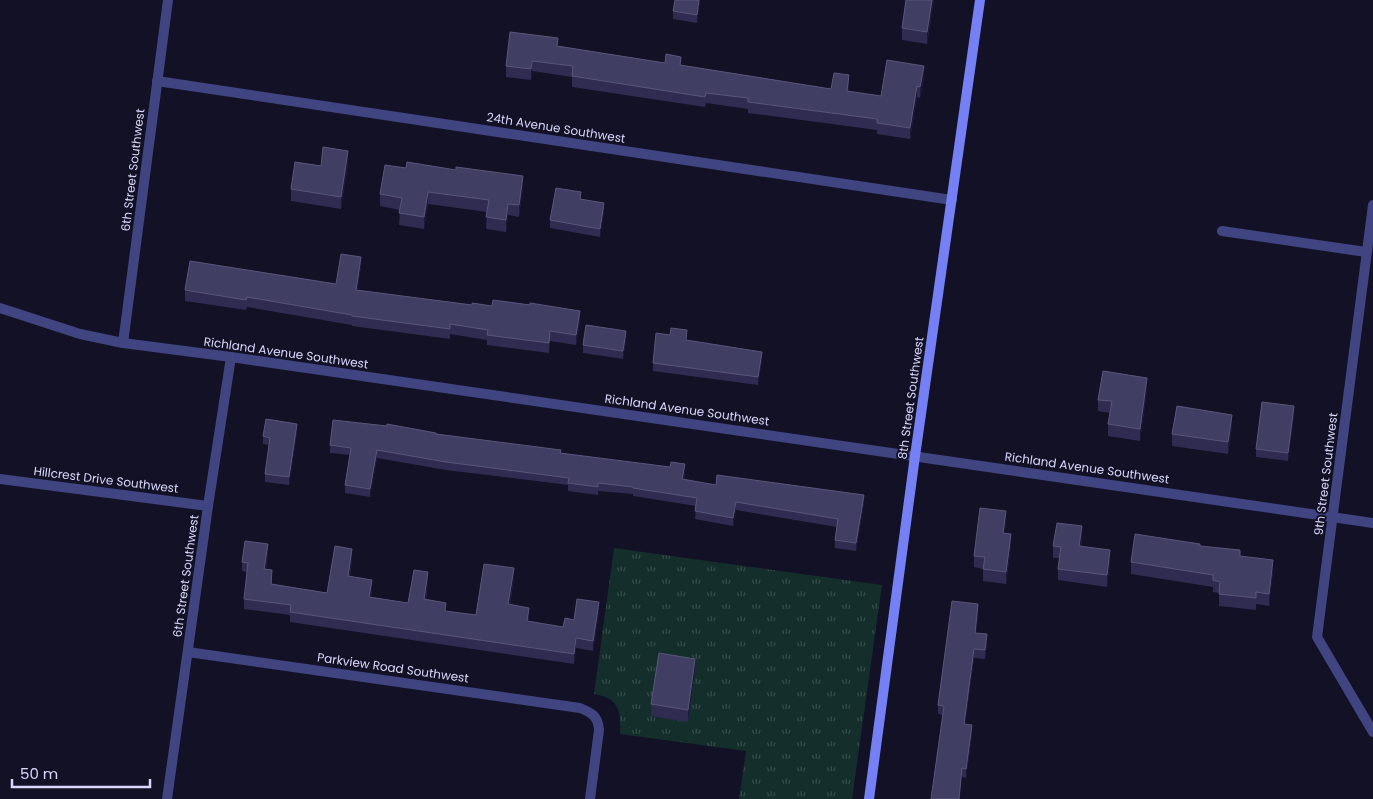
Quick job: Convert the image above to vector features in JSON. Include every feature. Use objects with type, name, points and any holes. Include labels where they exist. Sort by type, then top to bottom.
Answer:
[{"type":"street","name":"6th Street Southwest","points":[[123,343],[168,0]]},
{"type":"street","name":"8th Street Southwest","points":[[869,799],[915,456],[980,0]]},
{"type":"street","name":"24th Avenue Southwest","points":[[157,80],[952,200]]},
{"type":"street","name":"9th Street Southwest","points":[[1373,205],[1317,636],[1373,732]]},
{"type":"street","points":[[1222,231],[1366,252]]},
{"type":"street","name":"Richland Avenue Southwest","points":[[0,308],[80,334],[123,343],[231,357],[1373,523]]},
{"type":"street","name":"6th Street Southwest","points":[[167,799],[231,357]]},
{"type":"street","name":"Hillcrest Drive Southwest","points":[[0,479],[208,506]]},
{"type":"street","name":"Parkview Road Southwest","points":[[188,652],[573,706],[594,714],[599,730],[590,799]]},
{"type":"green space","points":[[614,548],[882,585],[852,799],[739,799],[746,751],[620,734],[620,719],[617,707],[609,699],[594,694]]},
{"type":"building","points":[[675,0],[699,0],[697,15],[673,11]]},
{"type":"building","points":[[906,0],[932,0],[927,32],[902,28]]},
{"type":"building","points":[[510,32],[558,38],[557,46],[665,63],[666,54],[681,57],[680,65],[831,89],[834,73],[849,75],[847,91],[881,96],[887,60],[924,66],[920,87],[917,86],[910,128],[877,123],[877,119],[748,102],[748,98],[706,93],[705,97],[572,76],[573,66],[532,61],[531,69],[506,66]]},
{"type":"building","points":[[323,147],[348,151],[341,197],[291,189],[295,162],[321,166]]},
{"type":"building","points":[[407,162],[456,170],[456,167],[523,176],[519,205],[508,204],[506,220],[486,217],[489,200],[428,192],[424,217],[399,213],[402,198],[380,194],[385,165],[406,168]]},
{"type":"building","points":[[556,188],[581,192],[580,199],[604,203],[600,229],[550,220]]},
{"type":"building","points":[[341,254],[361,257],[356,290],[472,305],[472,303],[492,306],[493,300],[530,305],[530,303],[580,311],[576,335],[550,331],[549,343],[487,335],[488,330],[450,324],[450,329],[352,316],[247,297],[246,300],[185,290],[190,261],[336,284]]},
{"type":"building","points":[[586,325],[626,331],[623,351],[583,345]]},
{"type":"building","points":[[671,328],[687,330],[686,340],[762,352],[758,377],[653,363],[656,333],[670,335]]},
{"type":"building","points":[[1103,371],[1147,378],[1140,429],[1108,424],[1112,401],[1098,400]]},
{"type":"building","points":[[1262,402],[1294,406],[1288,453],[1256,449]]},
{"type":"building","points":[[1177,406],[1232,415],[1228,442],[1172,434]]},
{"type":"building","points":[[266,419],[297,424],[289,477],[265,474],[270,438],[263,436]]},
{"type":"building","points":[[333,420],[387,426],[387,424],[436,434],[561,450],[560,453],[670,467],[671,462],[685,464],[682,479],[716,485],[717,475],[864,495],[856,543],[835,540],[838,519],[736,502],[733,518],[695,511],[697,498],[633,487],[598,483],[598,487],[568,483],[569,478],[446,462],[377,450],[370,489],[345,485],[351,448],[330,445]]},
{"type":"building","points":[[980,508],[1006,511],[1003,533],[1011,534],[1006,572],[983,569],[985,557],[974,556]]},
{"type":"building","points":[[1057,523],[1082,526],[1079,546],[1110,550],[1107,575],[1058,569],[1061,547],[1053,546]]},
{"type":"building","points":[[1135,534],[1200,544],[1200,546],[1240,550],[1240,556],[1273,560],[1269,594],[1256,592],[1256,598],[1219,594],[1220,582],[1213,580],[1213,575],[1131,562]]},
{"type":"building","points":[[245,541],[268,544],[264,569],[272,570],[271,584],[327,593],[335,546],[352,549],[348,576],[372,580],[369,597],[408,603],[414,570],[428,572],[424,599],[446,603],[445,611],[476,615],[484,564],[514,568],[508,604],[529,608],[527,621],[563,627],[565,618],[574,620],[577,599],[599,602],[593,641],[576,638],[574,654],[290,612],[291,605],[244,599],[248,563],[242,562]]},
{"type":"building","points":[[952,601],[978,604],[975,633],[987,634],[985,650],[974,649],[964,724],[972,725],[966,769],[962,768],[959,799],[931,799],[944,706],[938,705]]},
{"type":"building","points":[[659,653],[695,659],[688,710],[651,704]]}]
